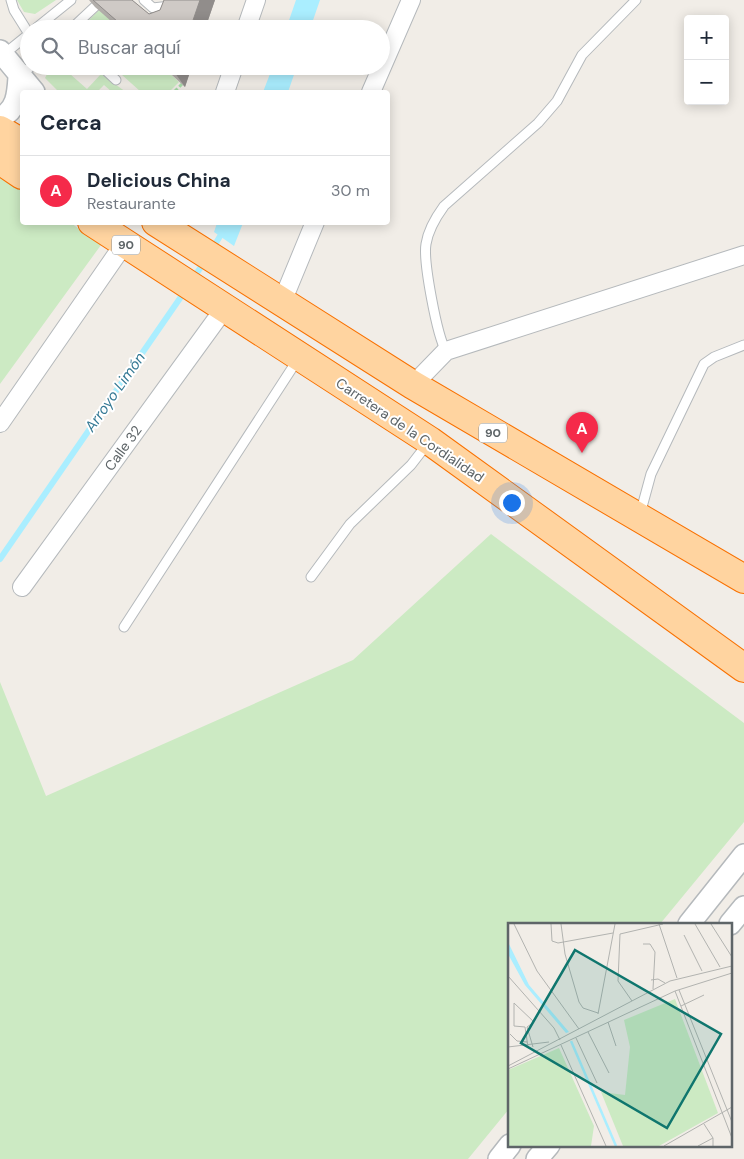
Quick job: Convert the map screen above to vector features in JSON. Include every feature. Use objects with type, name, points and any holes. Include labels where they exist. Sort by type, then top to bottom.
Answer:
[{"type":"highway","points":[[0,130],[20,142]]},
{"type":"highway","points":[[0,160],[20,174]]},
{"type":"highway","name":"Carretera de la Cordialidad","points":[[96,225],[430,441],[744,668]]},
{"type":"highway","name":"90","points":[[164,226],[413,385],[633,516],[744,579]]},
{"type":"street","points":[[249,20],[256,0]]},
{"type":"street","points":[[390,48],[411,0]]},
{"type":"street","points":[[1,53],[20,68]]},
{"type":"street","points":[[0,118],[16,104],[24,75]]},
{"type":"street","points":[[26,75],[33,90]]},
{"type":"street","points":[[226,90],[231,75]]},
{"type":"street","points":[[372,90],[378,75]]},
{"type":"street","points":[[282,302],[315,225]]},
{"type":"street","points":[[0,423],[124,244]]},
{"type":"street","points":[[413,385],[446,351],[744,255]]},
{"type":"street","name":"Calle 32","points":[[22,587],[224,309]]},
{"type":"street","points":[[690,923],[744,855]]},
{"type":"street","points":[[731,923],[744,907]]},
{"type":"street","points":[[499,1159],[509,1146]]},
{"type":"street","points":[[537,1159],[548,1146]]},
{"type":"lane","points":[[11,0],[20,20]]},
{"type":"lane","points":[[46,20],[71,0]]},
{"type":"lane","points":[[81,20],[102,0]]},
{"type":"lane","points":[[144,0],[153,8],[170,6],[173,0]]},
{"type":"lane","points":[[446,351],[441,342],[432,301],[426,245],[436,218],[444,206],[538,123],[557,101],[582,55],[636,0]]},
{"type":"lane","points":[[1,53],[20,40]]},
{"type":"lane","points":[[111,75],[116,80]]},
{"type":"lane","points":[[633,516],[642,507],[651,474],[704,364],[714,357],[744,345]]},
{"type":"lane","points":[[124,627],[300,356]]},
{"type":"lane","points":[[311,577],[356,518],[411,464],[430,441]]},
{"type":"path","points":[[176,90],[182,84]]},
{"type":"green space","points":[[17,0],[56,0],[35,14],[24,12]]},
{"type":"green space","points":[[99,10],[111,20],[89,20]]},
{"type":"green space","points":[[46,75],[71,75],[87,89],[100,75],[102,75],[123,90],[110,90],[104,85],[99,90],[57,90],[45,78]]},
{"type":"green space","points":[[122,75],[172,75],[179,82],[171,90],[139,90]]},
{"type":"green space","points":[[0,169],[20,184],[20,225],[74,225],[101,245],[0,384]]},
{"type":"green space","points":[[491,534],[744,723],[744,822],[661,923],[508,923],[508,1110],[468,1159],[0,1159],[0,682],[46,796],[353,660]]},
{"type":"water","points":[[296,0],[320,0],[313,20],[289,20]]},
{"type":"water","points":[[270,75],[294,75],[289,90],[264,90]]},
{"type":"water","points":[[216,225],[242,225],[234,246],[214,232]]},
{"type":"building","points":[[93,0],[132,0],[149,14],[160,10],[164,0],[200,0],[193,20],[116,20]]},
{"type":"waterway","name":"Arroyo Limón","points":[[211,251],[222,233]]},
{"type":"waterway","name":"Arroyo Limón","points":[[192,280],[205,261]]},
{"type":"waterway","name":"Arroyo Limón","points":[[0,559],[185,291]]},
{"type":"place","name":"Delicious China","points":[[582,453]]}]
